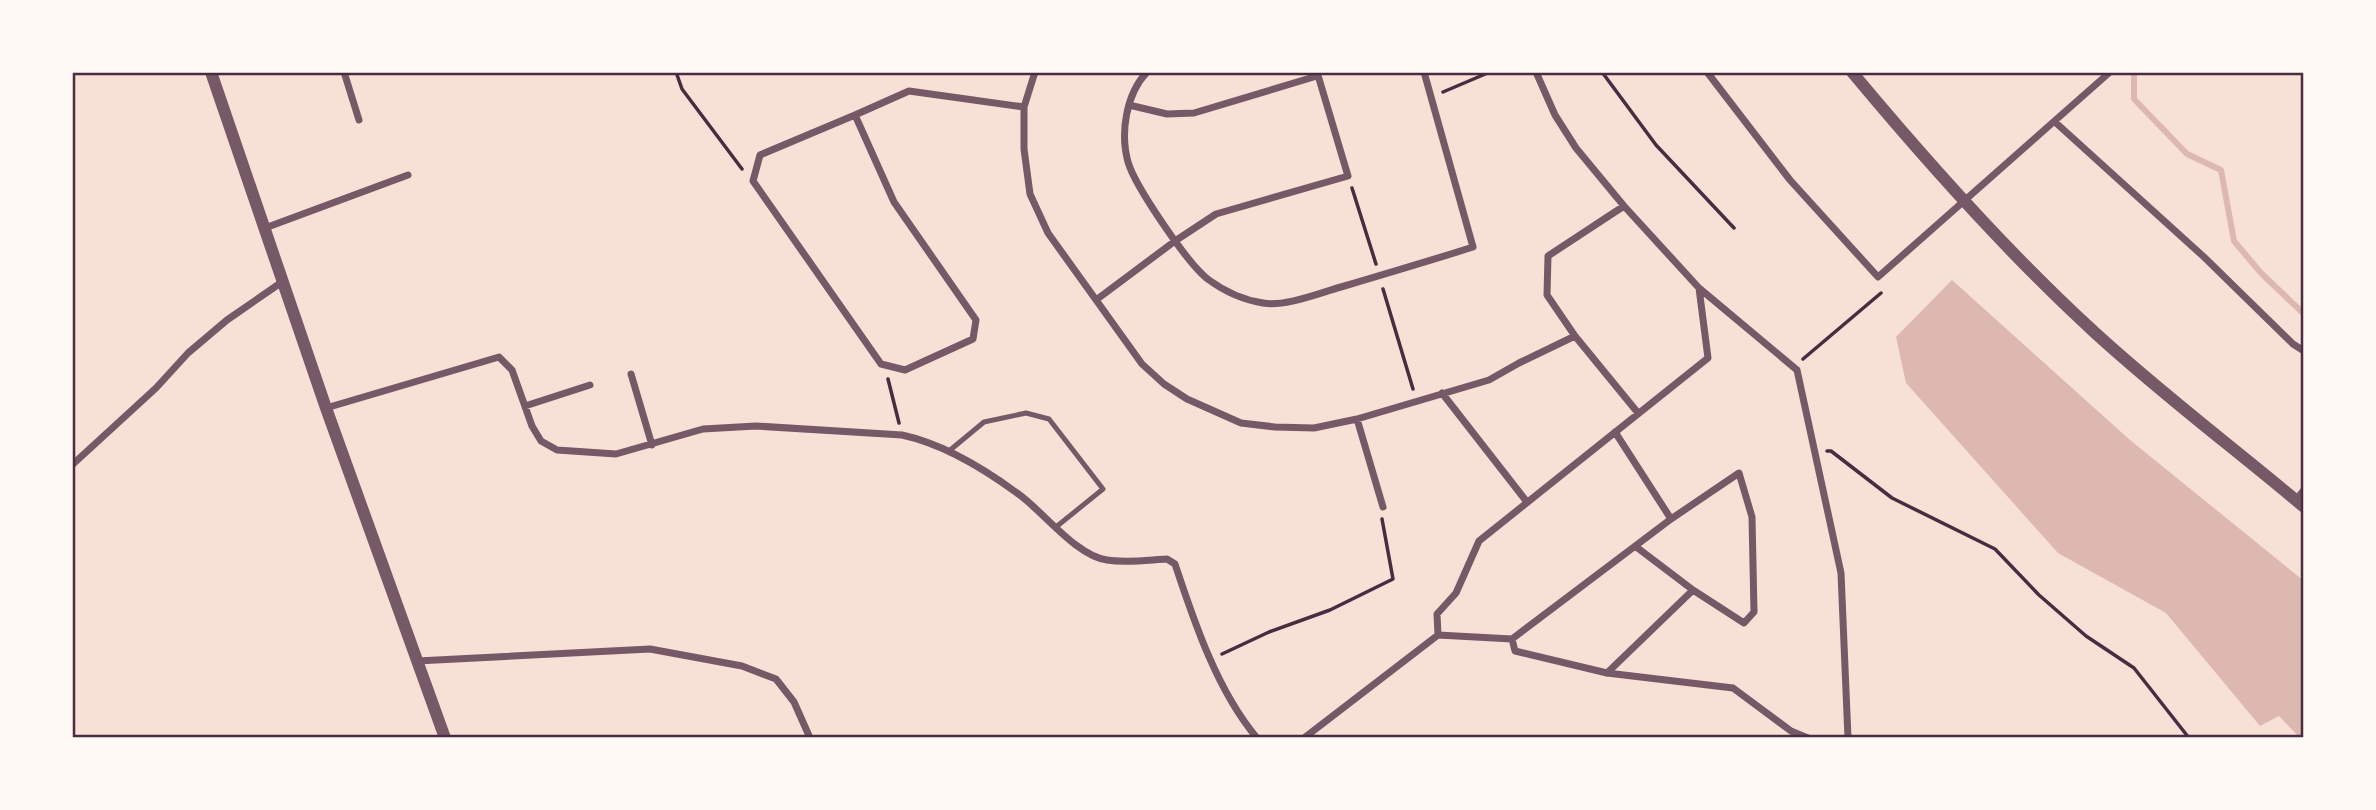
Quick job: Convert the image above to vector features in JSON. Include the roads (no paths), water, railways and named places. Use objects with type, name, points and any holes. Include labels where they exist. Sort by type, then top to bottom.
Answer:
[{"type":"street","points":[[211,72],[326,408],[445,738]]},
{"type":"street","points":[[344,72],[359,120]]},
{"type":"street","points":[[1035,72],[1024,107],[1024,149],[1030,194],[1048,233],[1142,364],[1164,384],[1187,399],[1241,423],[1314,428],[1357,419],[1489,380],[1575,336]]},
{"type":"street","points":[[1147,72],[1129,105],[1124,137],[1129,164],[1148,201],[1175,241],[1208,279],[1239,297],[1265,304],[1301,299],[1474,247],[1424,72]]},
{"type":"street","points":[[1536,72],[1555,115],[1576,148],[1624,206],[1699,288],[1797,370],[1841,573],[1848,738]]},
{"type":"street","points":[[1707,72],[1790,180],[1878,277],[2110,72]]},
{"type":"street","points":[[1852,72],[1916,149],[1965,202],[2092,330],[2302,499]]},
{"type":"street","points":[[1096,300],[1216,214],[1348,176],[1317,74],[1194,113],[1167,114],[1129,105]]},
{"type":"street","points":[[856,115],[894,201],[976,320],[973,339],[905,370],[882,364],[753,181],[760,155],[909,91],[1024,107]]},
{"type":"street","points":[[2055,122],[2204,257],[2293,344],[2304,351]]},
{"type":"street","points":[[265,228],[408,175]]},
{"type":"street","points":[[1624,206],[1548,256],[1547,295],[1575,336],[1638,413]]},
{"type":"street","points":[[72,465],[156,388],[198,345],[227,320],[282,282]]},
{"type":"street","points":[[1438,635],[1437,614],[1456,593],[1479,541],[1708,358],[1699,288]]},
{"type":"street","points":[[326,408],[499,357],[512,370],[532,426],[541,440],[557,450],[616,454],[703,429],[756,426],[902,435],[919,439],[949,451],[1018,494],[1086,551],[1106,560],[1167,559],[1175,564],[1192,617],[1210,660],[1257,738]]},
{"type":"street","points":[[631,374],[652,445]]},
{"type":"street","points":[[525,406],[590,384]]},
{"type":"street","points":[[1441,393],[1527,502]]},
{"type":"street","points":[[1357,419],[1383,508]]},
{"type":"street","points":[[1615,432],[1671,519]]},
{"type":"street","points":[[1304,738],[1438,635],[1512,639],[1671,519],[1739,473],[1752,517],[1754,611],[1744,623],[1635,547]]},
{"type":"street","points":[[1607,673],[1693,590]]},
{"type":"street","points":[[1512,639],[1515,651],[1607,673],[1733,688],[1791,731],[1808,738]]},
{"type":"street","points":[[417,661],[650,649],[742,666],[776,679],[794,702],[810,738]]},
{"type":"lane","points":[[949,451],[984,422],[1026,412],[1049,419],[1103,489],[1056,527]]},
{"type":"waterway","points":[[2134,72],[2134,99],[2187,154],[2221,170],[2234,241],[2261,273],[2304,314]]}]
